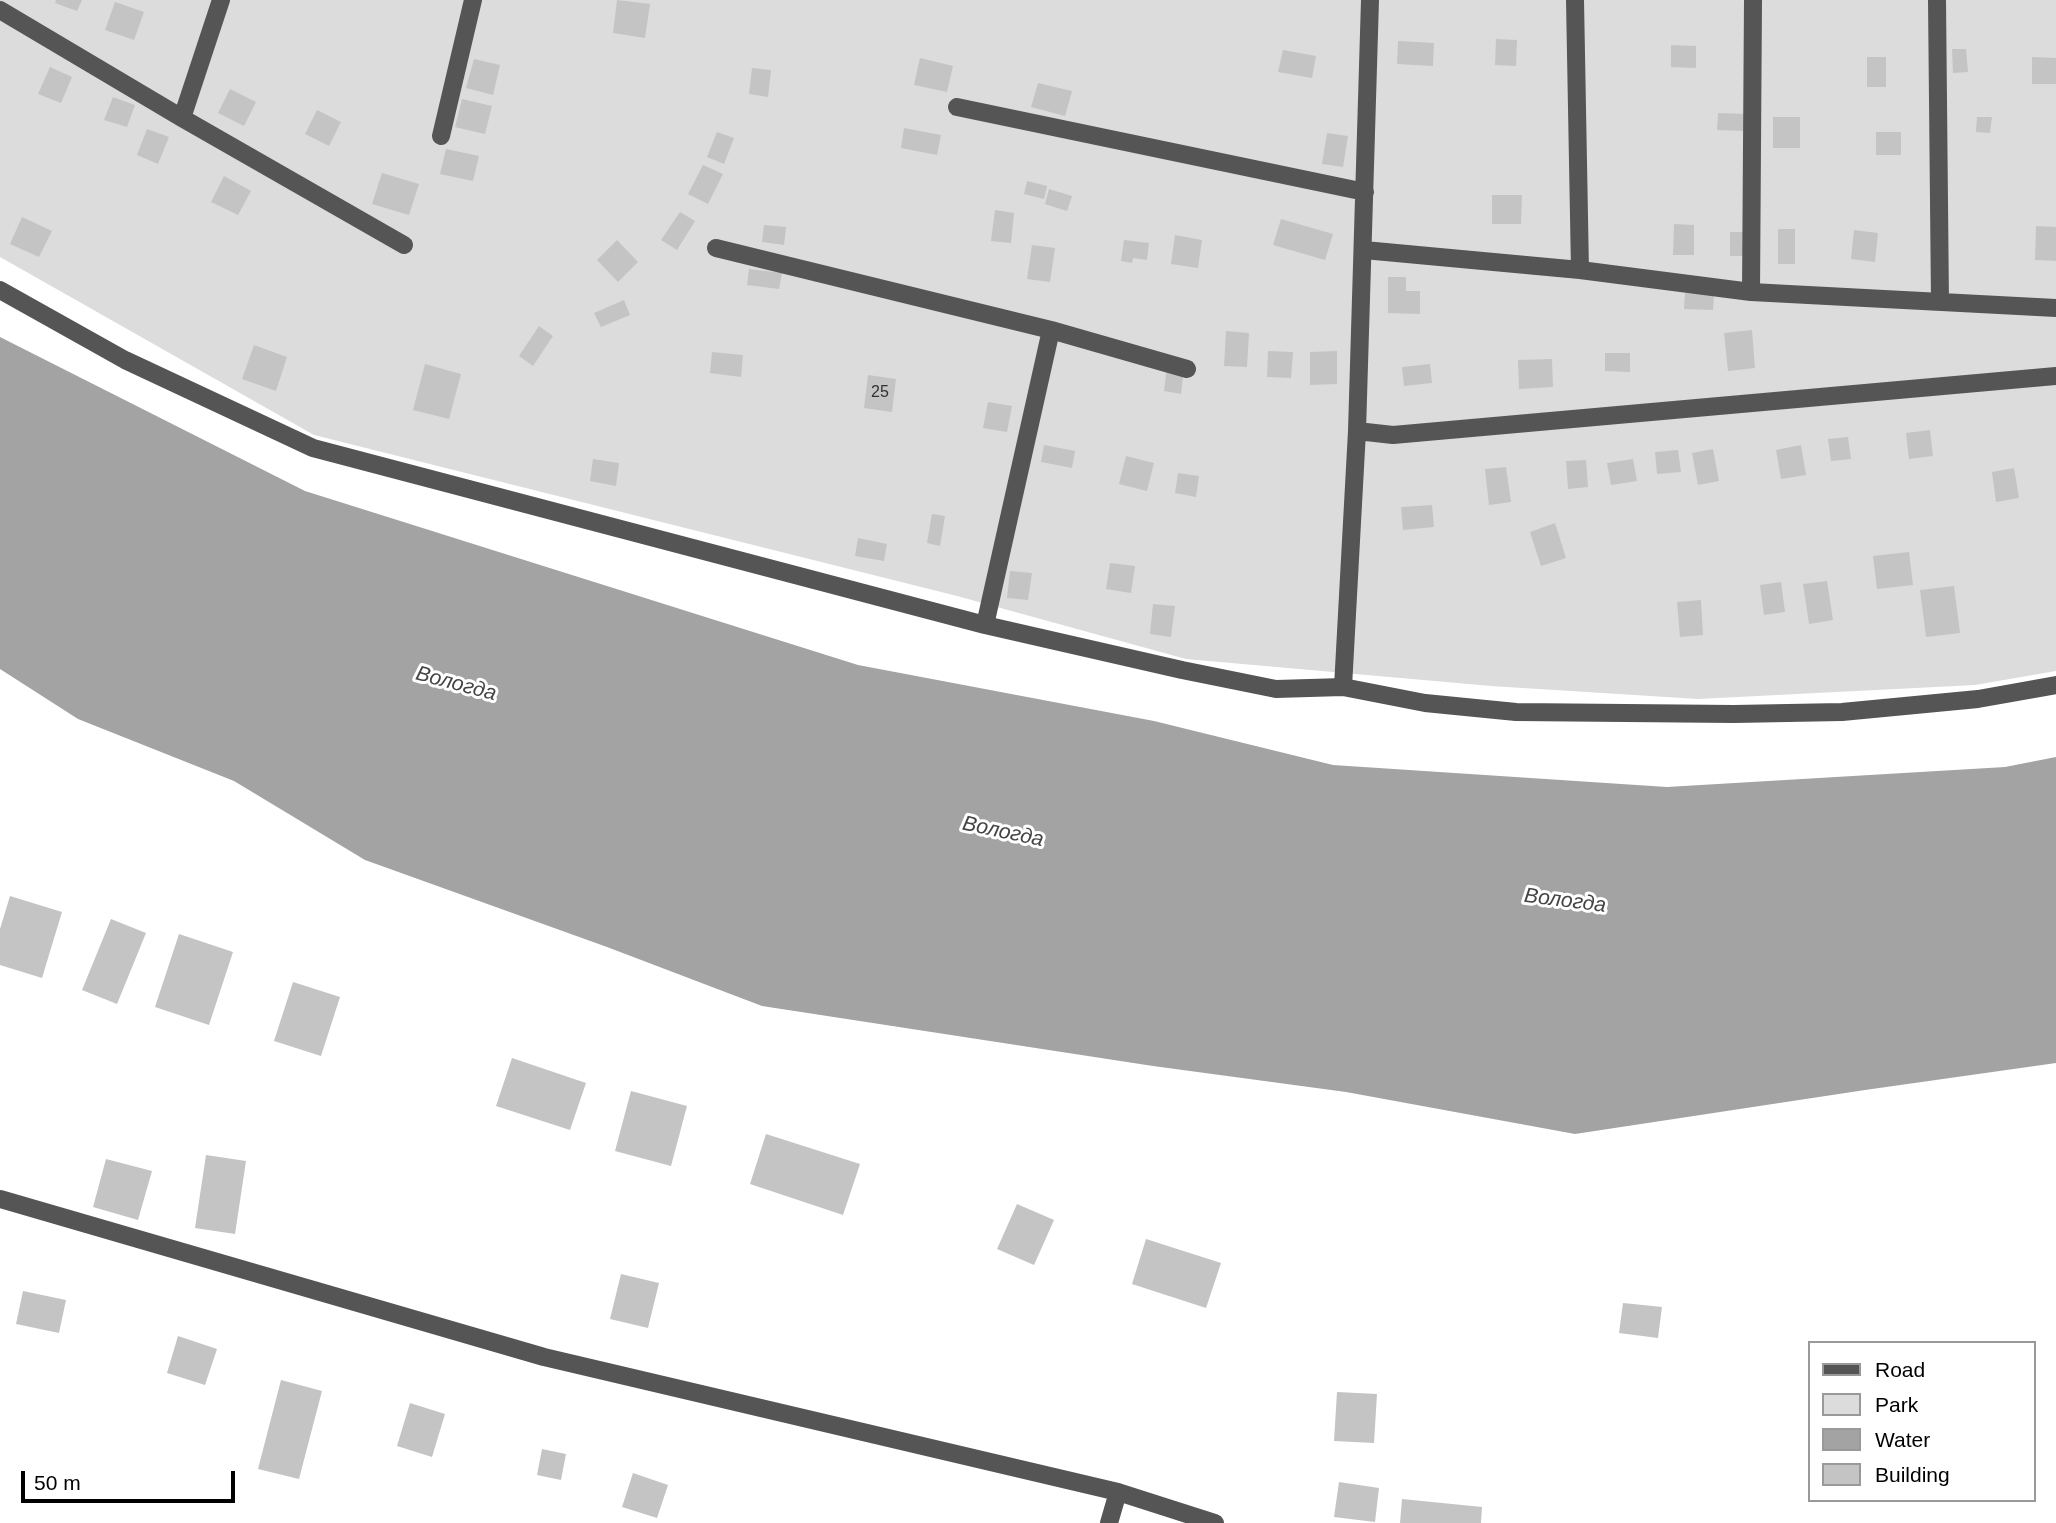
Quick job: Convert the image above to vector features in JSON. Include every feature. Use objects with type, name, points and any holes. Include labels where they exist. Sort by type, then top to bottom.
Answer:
[{"type":"street","points":[[182,118],[221,0]]},
{"type":"street","points":[[441,136],[473,0]]},
{"type":"street","points":[[1343,687],[1357,431],[1370,0]]},
{"type":"street","points":[[1575,0],[1580,270]]},
{"type":"street","points":[[1751,292],[1753,0]]},
{"type":"street","points":[[1937,0],[1940,302]]},
{"type":"street","points":[[0,10],[404,245]]},
{"type":"street","points":[[957,107],[1365,192]]},
{"type":"street","points":[[716,248],[1051,330],[1187,369]]},
{"type":"street","points":[[1364,250],[1580,270],[1751,292],[2056,308]]},
{"type":"street","points":[[0,290],[125,360],[313,448],[985,625],[1276,689],[1343,687],[1425,703],[1516,712],[1734,715],[1842,712],[1978,699],[2056,685]]},
{"type":"street","points":[[985,625],[1051,330]]},
{"type":"street","points":[[1357,431],[1393,435],[2056,376]]},
{"type":"street","points":[[0,1199],[544,1357],[1118,1492],[1215,1523]]},
{"type":"street","points":[[1109,1523],[1118,1492]]},
{"type":"green space","points":[[0,0],[2056,0],[2056,671],[1975,685],[1698,699],[1491,686],[1186,659],[957,596],[314,435],[0,257]]},
{"type":"water","name":"Вологда","points":[[0,337],[305,491],[858,665],[1154,721],[1333,765],[1667,787],[2005,767],[2056,757],[2056,1063],[1575,1134],[1346,1092],[1153,1066],[762,1006],[365,860],[234,781],[78,719],[0,669]]},
{"type":"building","points":[[56,0],[82,0],[77,11],[55,3]]},
{"type":"building","points":[[617,0],[650,4],[645,38],[613,33]]},
{"type":"building","points":[[115,2],[144,12],[134,40],[105,30]]},
{"type":"building","points":[[1496,39],[1517,40],[1516,66],[1495,65]]},
{"type":"building","points":[[1398,41],[1434,43],[1433,66],[1397,64]]},
{"type":"building","points":[[1671,45],[1696,46],[1696,68],[1671,67]]},
{"type":"building","points":[[1952,49],[1966,49],[1968,72],[1953,73]]},
{"type":"building","points":[[1283,50],[1316,56],[1312,78],[1278,72]]},
{"type":"building","points":[[1867,57],[1886,57],[1886,87],[1867,87]]},
{"type":"building","points":[[2032,57],[2056,58],[2056,84],[2032,84]]},
{"type":"building","points":[[920,58],[953,66],[947,92],[914,85]]},
{"type":"building","points":[[474,59],[500,65],[493,95],[466,88]]},
{"type":"building","points":[[50,67],[72,77],[61,103],[38,94]]},
{"type":"building","points":[[752,68],[771,70],[768,97],[749,94]]},
{"type":"building","points":[[1038,83],[1072,91],[1065,116],[1031,107]]},
{"type":"building","points":[[230,89],[256,102],[244,126],[218,113]]},
{"type":"building","points":[[113,97],[135,105],[127,127],[104,120]]},
{"type":"building","points":[[462,99],[492,106],[485,134],[455,127]]},
{"type":"building","points":[[317,110],[341,122],[329,146],[305,134]]},
{"type":"building","points":[[1718,113],[1746,114],[1745,131],[1717,130]]},
{"type":"building","points":[[1773,117],[1800,117],[1800,148],[1773,148]]},
{"type":"building","points":[[1977,117],[1992,117],[1990,133],[1976,132]]},
{"type":"building","points":[[904,128],[941,135],[937,155],[901,148]]},
{"type":"building","points":[[147,129],[169,137],[158,164],[137,155]]},
{"type":"building","points":[[717,132],[734,138],[724,164],[707,157]]},
{"type":"building","points":[[1876,132],[1901,132],[1901,155],[1876,155]]},
{"type":"building","points":[[1327,133],[1348,136],[1343,167],[1322,164]]},
{"type":"building","points":[[446,149],[479,156],[473,181],[440,174]]},
{"type":"building","points":[[703,165],[723,174],[708,204],[688,194]]},
{"type":"building","points":[[382,173],[419,184],[409,215],[372,204]]},
{"type":"building","points":[[224,176],[251,191],[238,215],[211,202]]},
{"type":"building","points":[[1027,181],[1047,186],[1044,199],[1024,194]]},
{"type":"building","points":[[1049,189],[1072,196],[1067,211],[1045,204]]},
{"type":"building","points":[[1492,195],[1522,195],[1521,224],[1492,224]]},
{"type":"building","points":[[995,210],[1014,213],[1011,243],[991,241]]},
{"type":"building","points":[[680,212],[695,221],[677,250],[661,240]]},
{"type":"building","points":[[22,217],[52,231],[39,257],[10,244]]},
{"type":"building","points":[[1281,219],[1333,234],[1325,260],[1273,245]]},
{"type":"building","points":[[1674,224],[1694,225],[1694,255],[1673,255]]},
{"type":"building","points":[[764,225],[786,227],[784,245],[762,242]]},
{"type":"building","points":[[2036,226],[2056,227],[2056,261],[2035,260]]},
{"type":"building","points":[[1778,229],[1795,229],[1795,264],[1778,264]]},
{"type":"building","points":[[1854,230],[1878,233],[1875,262],[1851,259]]},
{"type":"building","points":[[1730,232],[1747,232],[1747,256],[1730,256]]},
{"type":"building","points":[[1175,235],[1202,240],[1198,268],[1171,264]]},
{"type":"building","points":[[617,240],[638,262],[618,282],[597,260]]},
{"type":"building","points":[[1124,240],[1149,243],[1147,260],[1133,258],[1132,263],[1121,261]]},
{"type":"building","points":[[1032,245],[1055,248],[1050,282],[1027,279]]},
{"type":"building","points":[[749,269],[782,273],[779,289],[747,285]]},
{"type":"building","points":[[1388,277],[1406,277],[1406,291],[1420,291],[1420,314],[1388,313]]},
{"type":"building","points":[[1685,293],[1714,294],[1713,310],[1684,309]]},
{"type":"building","points":[[624,300],[630,315],[601,327],[594,313]]},
{"type":"building","points":[[539,326],[553,336],[533,366],[519,356]]},
{"type":"building","points":[[1752,330],[1755,368],[1728,371],[1724,333]]},
{"type":"building","points":[[1226,331],[1249,333],[1247,367],[1224,366]]},
{"type":"building","points":[[254,345],[287,357],[276,391],[242,379]]},
{"type":"building","points":[[1268,351],[1293,352],[1291,378],[1267,377]]},
{"type":"building","points":[[1337,351],[1337,384],[1310,385],[1310,352]]},
{"type":"building","points":[[712,352],[743,355],[741,377],[710,373]]},
{"type":"building","points":[[1605,353],[1630,353],[1630,372],[1605,371]]},
{"type":"building","points":[[1552,359],[1553,387],[1519,389],[1518,360]]},
{"type":"building","points":[[425,364],[461,374],[449,419],[413,410]]},
{"type":"building","points":[[1430,364],[1432,383],[1404,386],[1402,367]]},
{"type":"building","points":[[1167,366],[1184,368],[1181,394],[1164,391]]},
{"type":"building","points":[[868,375],[896,379],[892,412],[864,408]]},
{"type":"building","points":[[988,402],[1012,406],[1007,432],[983,428]]},
{"type":"building","points":[[1930,430],[1933,456],[1909,459],[1906,433]]},
{"type":"building","points":[[1848,437],[1851,459],[1831,461],[1828,439]]},
{"type":"building","points":[[1044,445],[1075,451],[1072,468],[1041,462]]},
{"type":"building","points":[[1801,445],[1806,475],[1781,479],[1776,450]]},
{"type":"building","points":[[1713,449],[1719,481],[1698,485],[1692,453]]},
{"type":"building","points":[[1678,450],[1681,472],[1657,474],[1655,452]]},
{"type":"building","points":[[1126,456],[1154,463],[1147,491],[1119,484]]},
{"type":"building","points":[[593,459],[619,463],[616,486],[590,481]]},
{"type":"building","points":[[1633,459],[1637,481],[1611,485],[1607,463]]},
{"type":"building","points":[[1586,460],[1588,487],[1568,489],[1566,461]]},
{"type":"building","points":[[1506,467],[1511,502],[1489,505],[1485,469]]},
{"type":"building","points":[[2014,468],[2019,498],[1996,502],[1992,472]]},
{"type":"building","points":[[1178,473],[1199,476],[1196,497],[1175,493]]},
{"type":"building","points":[[1432,505],[1434,527],[1403,530],[1401,507]]},
{"type":"building","points":[[932,514],[945,516],[940,546],[927,543]]},
{"type":"building","points":[[1555,523],[1566,558],[1541,566],[1530,532]]},
{"type":"building","points":[[858,538],[887,544],[884,561],[855,556]]},
{"type":"building","points":[[1909,552],[1913,585],[1877,589],[1873,556]]},
{"type":"building","points":[[1110,563],[1135,566],[1131,593],[1106,589]]},
{"type":"building","points":[[1010,571],[1032,573],[1028,600],[1007,598]]},
{"type":"building","points":[[1827,581],[1833,620],[1809,624],[1803,584]]},
{"type":"building","points":[[1781,582],[1785,612],[1764,615],[1760,585]]},
{"type":"building","points":[[1954,586],[1960,633],[1926,637],[1920,590]]},
{"type":"building","points":[[1701,600],[1703,635],[1680,637],[1677,602]]},
{"type":"building","points":[[1153,604],[1175,606],[1171,637],[1150,634]]},
{"type":"building","points":[[10,896],[62,912],[42,978],[0,965],[0,929]]},
{"type":"building","points":[[111,919],[146,933],[117,1004],[82,990]]},
{"type":"building","points":[[179,934],[233,952],[209,1025],[155,1007]]},
{"type":"building","points":[[293,982],[340,997],[321,1056],[274,1041]]},
{"type":"building","points":[[512,1058],[586,1083],[570,1130],[496,1106]]},
{"type":"building","points":[[631,1091],[687,1106],[671,1166],[615,1151]]},
{"type":"building","points":[[766,1134],[860,1164],[843,1215],[750,1184]]},
{"type":"building","points":[[206,1155],[246,1161],[235,1234],[195,1228]]},
{"type":"building","points":[[106,1159],[152,1171],[138,1220],[93,1207]]},
{"type":"building","points":[[1017,1204],[1054,1220],[1034,1265],[997,1249]]},
{"type":"building","points":[[1146,1239],[1221,1263],[1206,1308],[1132,1284]]},
{"type":"building","points":[[621,1274],[659,1283],[648,1328],[610,1319]]},
{"type":"building","points":[[23,1291],[66,1300],[59,1333],[16,1324]]},
{"type":"building","points":[[1623,1303],[1662,1307],[1658,1338],[1619,1333]]},
{"type":"building","points":[[178,1336],[217,1349],[205,1385],[167,1373]]},
{"type":"building","points":[[281,1380],[322,1391],[299,1479],[258,1469]]},
{"type":"building","points":[[1337,1392],[1377,1394],[1374,1443],[1334,1441]]},
{"type":"building","points":[[410,1403],[445,1414],[432,1457],[397,1446]]},
{"type":"building","points":[[542,1449],[566,1454],[561,1480],[537,1475]]},
{"type":"building","points":[[633,1473],[668,1485],[657,1518],[622,1507]]},
{"type":"building","points":[[1339,1482],[1379,1488],[1375,1522],[1334,1517]]},
{"type":"building","points":[[1402,1499],[1482,1507],[1481,1523],[1400,1523]]}]
